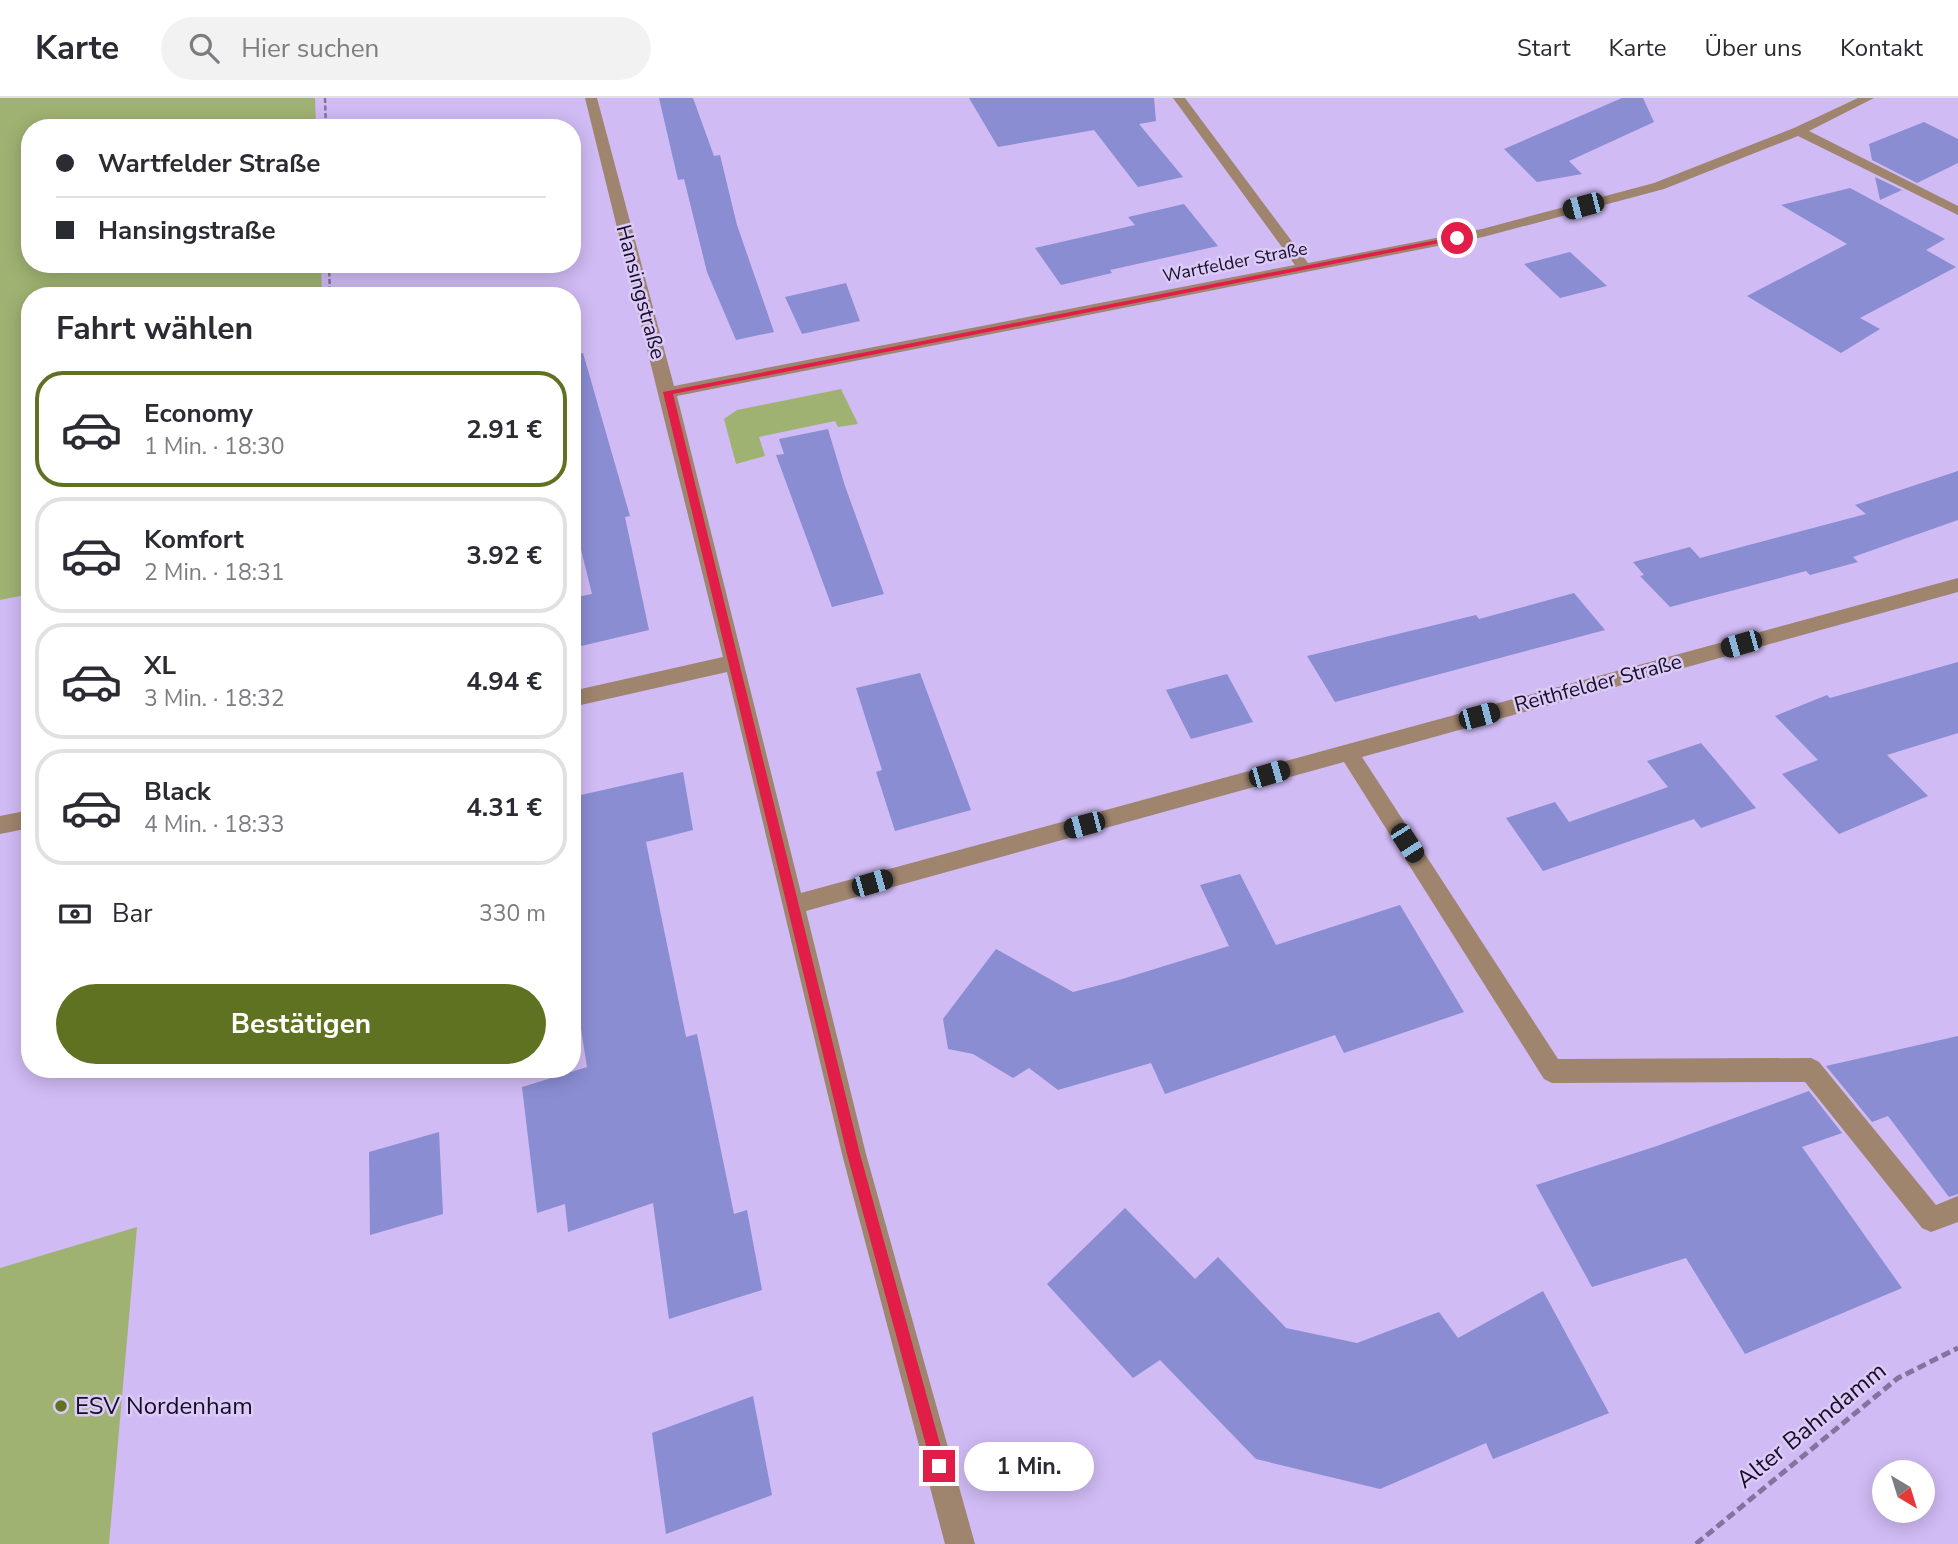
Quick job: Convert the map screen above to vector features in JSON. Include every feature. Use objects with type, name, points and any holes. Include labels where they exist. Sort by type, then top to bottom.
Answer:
[{"type":"street","name":"Hansingstraße","points":[[590,98],[668,392],[853,1154],[960,1544]]},
{"type":"street","points":[[1178,98],[1306,268]]},
{"type":"street","name":"Wartfelder Straße","points":[[668,392],[1483,233],[1659,186],[1799,131],[1868,98]]},
{"type":"street","points":[[1799,131],[1958,211]]},
{"type":"street","name":"Reithfelder Straße","points":[[793,905],[1958,585]]},
{"type":"street","points":[[581,697],[732,663]]},
{"type":"street","points":[[1348,752],[1552,1071],[1811,1070],[1931,1219],[1958,1209]]},
{"type":"street","points":[[0,825],[21,821]]},
{"type":"path","points":[[326,98],[326,119]]},
{"type":"path","name":"Alter Bahndamm","points":[[1696,1544],[1898,1378],[1958,1348]]},
{"type":"green space","points":[[0,98],[315,98],[316,119],[21,119],[21,273],[321,273],[322,287],[21,287],[21,596],[0,600]]},
{"type":"green space","points":[[841,389],[858,424],[838,427],[835,421],[759,437],[765,456],[736,464],[724,419],[737,410]]},
{"type":"green space","name":"ESV Nordenham","points":[[137,1227],[109,1544],[0,1544],[0,1268]]},
{"type":"building","points":[[659,98],[693,98],[714,156],[720,155],[737,225],[774,332],[736,340],[707,272],[684,179],[678,180]]},
{"type":"building","points":[[969,98],[1154,98],[1156,121],[1139,124],[1183,177],[1138,187],[1094,130],[998,147]]},
{"type":"building","points":[[1622,98],[1643,98],[1654,122],[1569,161],[1582,174],[1537,182],[1504,149]]},
{"type":"building","points":[[1924,122],[1958,139],[1958,163],[1917,183],[1872,160],[1869,144]]},
{"type":"building","points":[[1875,177],[1902,190],[1880,200]]},
{"type":"building","points":[[1850,188],[1945,239],[1926,250],[1956,267],[1860,318],[1880,329],[1841,353],[1747,296],[1847,244],[1781,205]]},
{"type":"building","points":[[1184,204],[1218,246],[1110,270],[1112,273],[1061,285],[1035,248],[1135,225],[1128,217]]},
{"type":"building","points":[[1570,252],[1607,286],[1560,298],[1524,264]]},
{"type":"building","points":[[846,283],[860,321],[802,334],[785,297]]},
{"type":"building","points":[[581,353],[630,516],[625,517],[649,630],[581,646],[581,596],[592,594],[581,549]]},
{"type":"building","points":[[828,429],[845,486],[884,594],[832,607],[776,455],[784,454],[779,439]]},
{"type":"building","points":[[1958,471],[1958,520],[1853,557],[1858,562],[1810,575],[1806,571],[1670,607],[1640,576],[1644,575],[1633,562],[1690,547],[1700,558],[1866,514],[1855,505]]},
{"type":"building","points":[[1574,593],[1605,630],[1335,702],[1307,656],[1476,615],[1479,619]]},
{"type":"building","points":[[1958,662],[1958,733],[1887,755],[1928,796],[1839,834],[1782,774],[1818,760],[1775,716],[1827,695],[1830,698]]},
{"type":"building","points":[[920,673],[971,810],[895,831],[876,772],[882,770],[856,688]]},
{"type":"building","points":[[1227,674],[1253,722],[1191,739],[1166,690]]},
{"type":"building","points":[[1701,743],[1756,808],[1701,828],[1694,819],[1543,871],[1506,818],[1555,802],[1569,822],[1668,787],[1647,761]]},
{"type":"building","points":[[683,772],[693,830],[646,842],[686,1037],[697,1034],[734,1214],[747,1210],[762,1290],[669,1319],[653,1203],[568,1232],[565,1204],[537,1213],[522,1087],[551,1078],[581,1078],[581,1069],[587,1067],[581,1029],[581,795]]},
{"type":"building","points":[[1240,874],[1276,945],[1400,905],[1464,1012],[1344,1053],[1335,1035],[1165,1094],[1151,1063],[1058,1090],[1029,1068],[1013,1078],[973,1054],[948,1049],[943,1019],[996,949],[1073,992],[1119,980],[1229,946],[1200,885]]},
{"type":"building","points":[[1958,1036],[1958,1194],[1949,1197],[1888,1116],[1872,1122],[1826,1066]]},
{"type":"building","points":[[1809,1091],[1842,1133],[1802,1147],[1902,1288],[1745,1354],[1686,1258],[1592,1287],[1536,1185],[1657,1146]]},
{"type":"building","points":[[439,1132],[443,1214],[370,1235],[369,1152]]},
{"type":"building","points":[[1125,1208],[1195,1279],[1218,1257],[1286,1328],[1357,1343],[1439,1312],[1458,1338],[1543,1291],[1609,1413],[1493,1459],[1486,1443],[1380,1489],[1256,1459],[1160,1360],[1133,1378],[1047,1284]]},
{"type":"building","points":[[753,1396],[772,1495],[666,1534],[652,1433]]},
{"type":"place","name":"ESV Nordenham","points":[[61,1406]]},
{"type":"route","points":[[939,1466],[853,1154],[668,392],[1457,238]]}]
